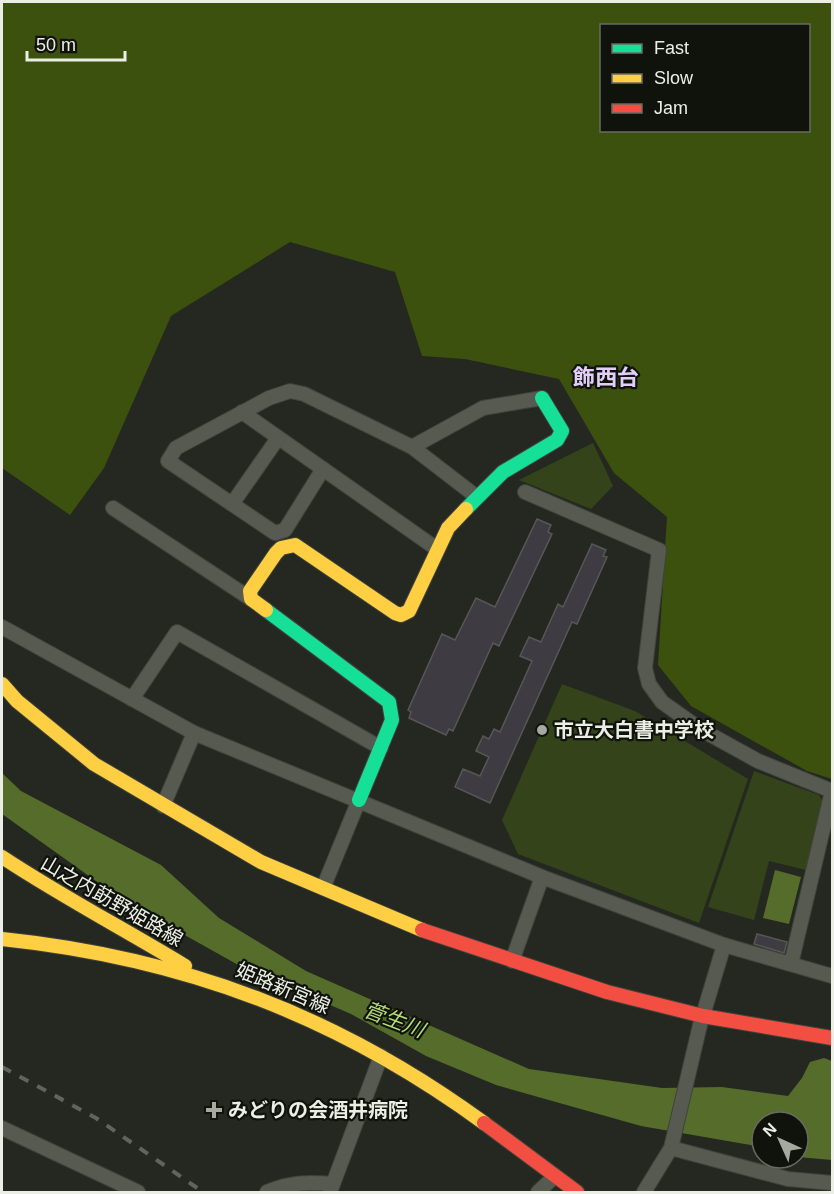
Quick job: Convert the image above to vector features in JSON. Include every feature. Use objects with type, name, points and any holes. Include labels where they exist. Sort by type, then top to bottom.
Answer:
[{"type":"street","points":[[323,469],[285,530],[275,533],[168,461],[176,448],[268,398],[290,391],[304,394],[412,447],[477,497]]},
{"type":"street","points":[[251,599],[250,591],[276,553],[281,548],[295,545],[394,614],[401,615],[414,604],[436,549],[448,528],[503,472],[557,440],[562,431],[542,398],[483,408],[412,447]]},
{"type":"street","points":[[242,412],[436,549]]},
{"type":"street","points":[[232,504],[278,438]]},
{"type":"street","points":[[525,492],[659,550],[645,668],[649,684],[662,702],[700,729],[758,761],[832,791],[827,838],[791,964]]},
{"type":"street","points":[[113,508],[251,599],[389,702],[392,720],[323,888]]},
{"type":"street","points":[[2,627],[194,733],[542,877],[724,945],[832,976]]},
{"type":"street","points":[[132,699],[177,632],[381,748]]},
{"type":"street","points":[[2,684],[17,701],[94,764],[261,862],[420,929],[607,992],[702,1021],[832,1038]]},
{"type":"street","points":[[163,806],[194,733]]},
{"type":"street","name":"山之内莇野姫路線","points":[[4,861],[205,977]]},
{"type":"street","points":[[512,961],[542,877]]},
{"type":"street","points":[[109,955],[124,949],[133,934]]},
{"type":"street","name":"姫路新宮線","points":[[2,939],[109,955],[205,977],[302,1017],[381,1056],[449,1098],[577,1192]]},
{"type":"street","points":[[644,1192],[672,1144],[702,1021],[724,945]]},
{"type":"street","points":[[267,1192],[287,1184],[303,1181],[332,1188],[381,1056]]},
{"type":"street","points":[[2,1128],[138,1192]]},
{"type":"street","points":[[672,1144],[788,1179],[832,1183]]},
{"type":"street","points":[[538,1192],[555,1176]]},
{"type":"shaded area","points":[[2,2],[832,2],[832,779],[807,771],[691,706],[658,665],[667,517],[614,473],[559,379],[465,359],[422,356],[395,272],[290,242],[171,316],[104,468],[70,515],[2,468]]},
{"type":"shaded area","points":[[593,443],[613,486],[591,509],[519,480]]},
{"type":"shaded area","points":[[562,684],[635,711],[748,779],[699,923],[518,854],[502,820]]},
{"type":"shaded area","points":[[754,771],[819,795],[822,800],[806,870],[769,861],[754,920],[708,907]]},
{"type":"water","name":"菅生川","points":[[2,773],[21,791],[161,865],[219,918],[306,971],[529,1069],[662,1088],[722,1087],[788,1096],[802,1078],[810,1062],[824,1058],[832,1061],[832,1160],[810,1158],[810,1110],[750,1110],[750,1145],[641,1126],[496,1085],[426,1056],[351,1014],[240,966],[124,901],[2,814]]},
{"type":"water","points":[[775,870],[801,877],[789,924],[763,918]]},
{"type":"building","points":[[537,519],[551,525],[548,532],[552,534],[499,646],[493,643],[453,731],[449,729],[446,735],[409,718],[411,712],[408,710],[442,634],[455,640],[476,598],[495,607]]},
{"type":"building","points":[[592,544],[606,550],[603,556],[607,557],[577,624],[572,622],[490,803],[455,787],[463,769],[480,776],[489,757],[476,751],[483,736],[489,739],[494,729],[500,732],[532,661],[520,656],[529,637],[541,642],[558,604],[563,607]]},
{"type":"building","points":[[757,934],[787,942],[784,953],[754,944]]},
{"type":"railway","points":[[2,1067],[96,1118],[203,1192]]},
{"type":"traffic: fast","points":[[466,509],[503,472],[557,440],[562,431],[542,398]]},
{"type":"traffic: fast","points":[[266,610],[389,702],[392,720],[359,800]]},
{"type":"traffic: slow","points":[[266,610],[251,599],[250,591],[276,553],[281,548],[295,545],[395,613],[401,615],[409,611],[448,528],[466,509]]},
{"type":"traffic: slow","points":[[2,684],[17,701],[94,764],[261,862],[422,930]]},
{"type":"traffic: slow","points":[[2,857],[185,966]]},
{"type":"traffic: slow","points":[[2,939],[69,948],[133,961],[195,977],[255,998],[314,1022],[372,1051],[484,1123]]},
{"type":"traffic: jam","points":[[422,930],[607,992],[703,1016],[832,1038]]},
{"type":"traffic: jam","points":[[484,1123],[577,1192]]},
{"type":"place","name":"市立大白書中学校","points":[[542,730]]},
{"type":"place","name":"みどりの会酒井病院","points":[[214,1110]]},
{"type":"district","name":"飾西台","points":[[606,377]]}]
